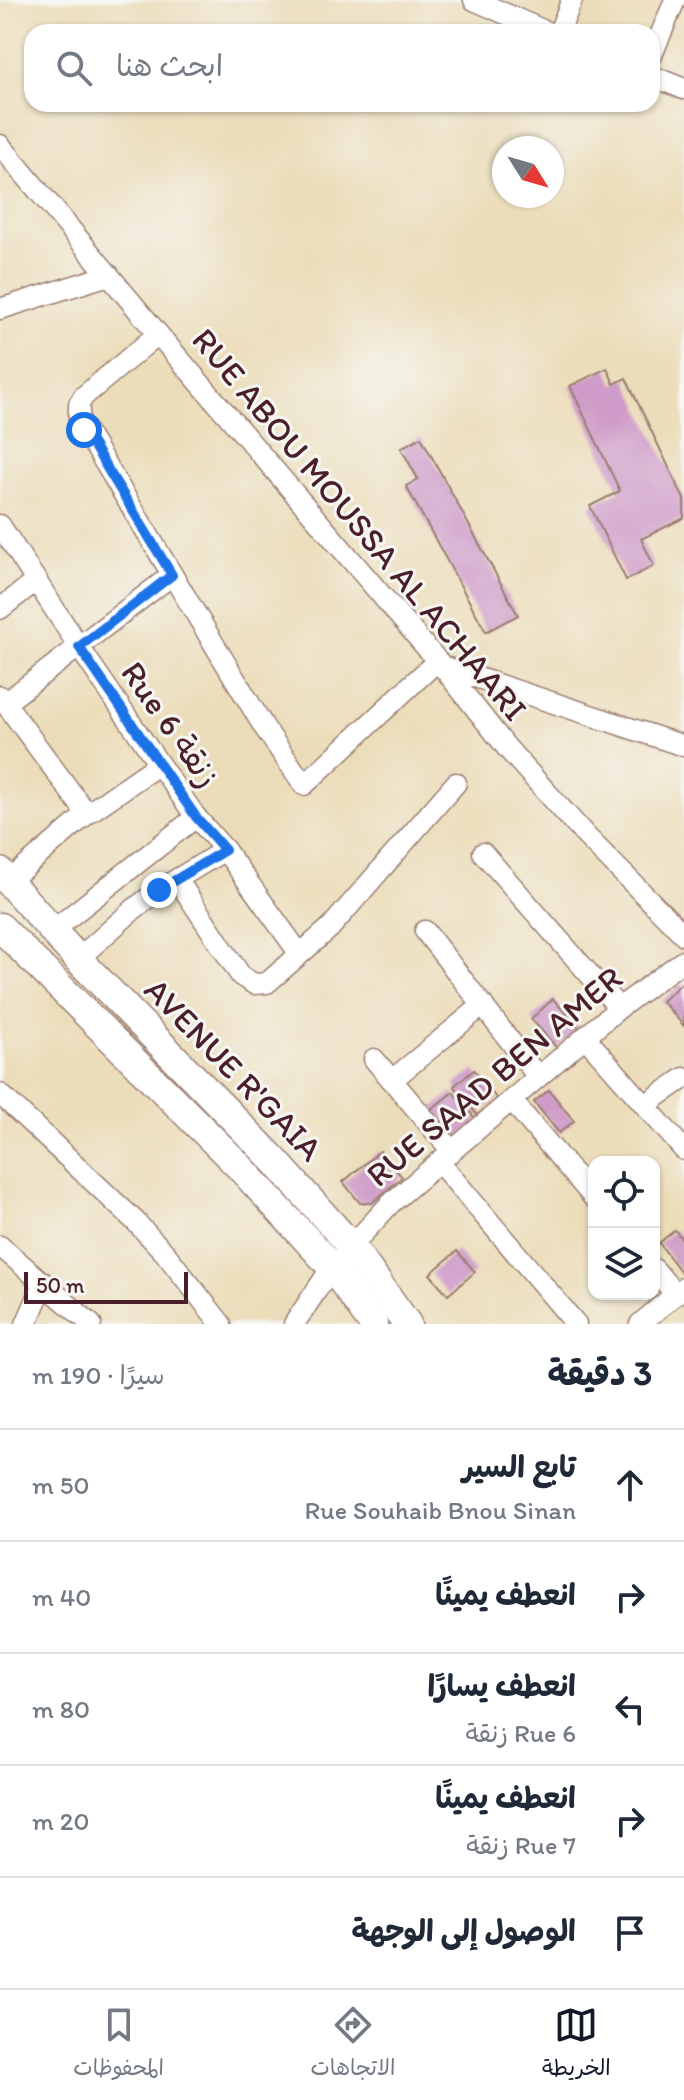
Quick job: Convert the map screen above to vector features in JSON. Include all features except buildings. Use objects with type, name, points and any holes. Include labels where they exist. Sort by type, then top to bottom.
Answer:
[{"type":"street","points":[[474,0],[529,24]]},
{"type":"street","points":[[562,24],[572,0]]},
{"type":"street","points":[[660,36],[675,0]]},
{"type":"street","points":[[660,79],[684,89]]},
{"type":"street","name":"RUE ABOU MOUSSA AL ACHAARI","points":[[0,145],[440,664],[507,748],[585,835],[684,935]]},
{"type":"street","points":[[0,309],[109,275]]},
{"type":"street","points":[[158,334],[84,396],[77,412],[84,430],[264,727],[304,785],[440,664],[684,744]]},
{"type":"street","name":"Rue 6 زنقة","points":[[0,525],[196,817],[225,850],[299,953]]},
{"type":"street","points":[[87,814],[3,700],[79,647],[172,575]]},
{"type":"street","points":[[0,609],[37,580]]},
{"type":"street","points":[[2,874],[159,764]]},
{"type":"street","points":[[177,879],[241,976],[254,984],[267,983],[330,928],[456,783]]},
{"type":"street","points":[[53,930],[196,817]]},
{"type":"street","points":[[78,959],[134,909],[225,850]]},
{"type":"street","points":[[483,853],[619,1008]]},
{"type":"street","name":"AVENUE R'GAIA","points":[[2,874],[78,959],[275,1161],[351,1246],[407,1324]]},
{"type":"street","name":"AVENUE R'GAIA","points":[[0,927],[237,1164],[332,1267],[373,1324]]},
{"type":"street","points":[[425,931],[538,1077]]},
{"type":"street","name":"RUE SAAD BEN AMER","points":[[294,1324],[332,1267],[390,1204],[619,1008],[684,960]]},
{"type":"street","points":[[392,1080],[483,1005]]},
{"type":"street","points":[[585,1037],[684,1150]]},
{"type":"street","points":[[374,1059],[576,1324]]},
{"type":"street","points":[[645,1105],[684,1078]]},
{"type":"street","points":[[0,1094],[135,1221],[165,1253],[221,1324]]},
{"type":"street","points":[[512,1101],[588,1191]]},
{"type":"street","points":[[0,1246],[91,1324]]},
{"type":"street","points":[[640,1324],[680,1290],[660,1274]]},
{"type":"street","points":[[26,1324],[44,1283]]},
{"type":"route","points":[[84,430],[172,575],[79,647],[196,817],[225,850],[159,890]]}]
